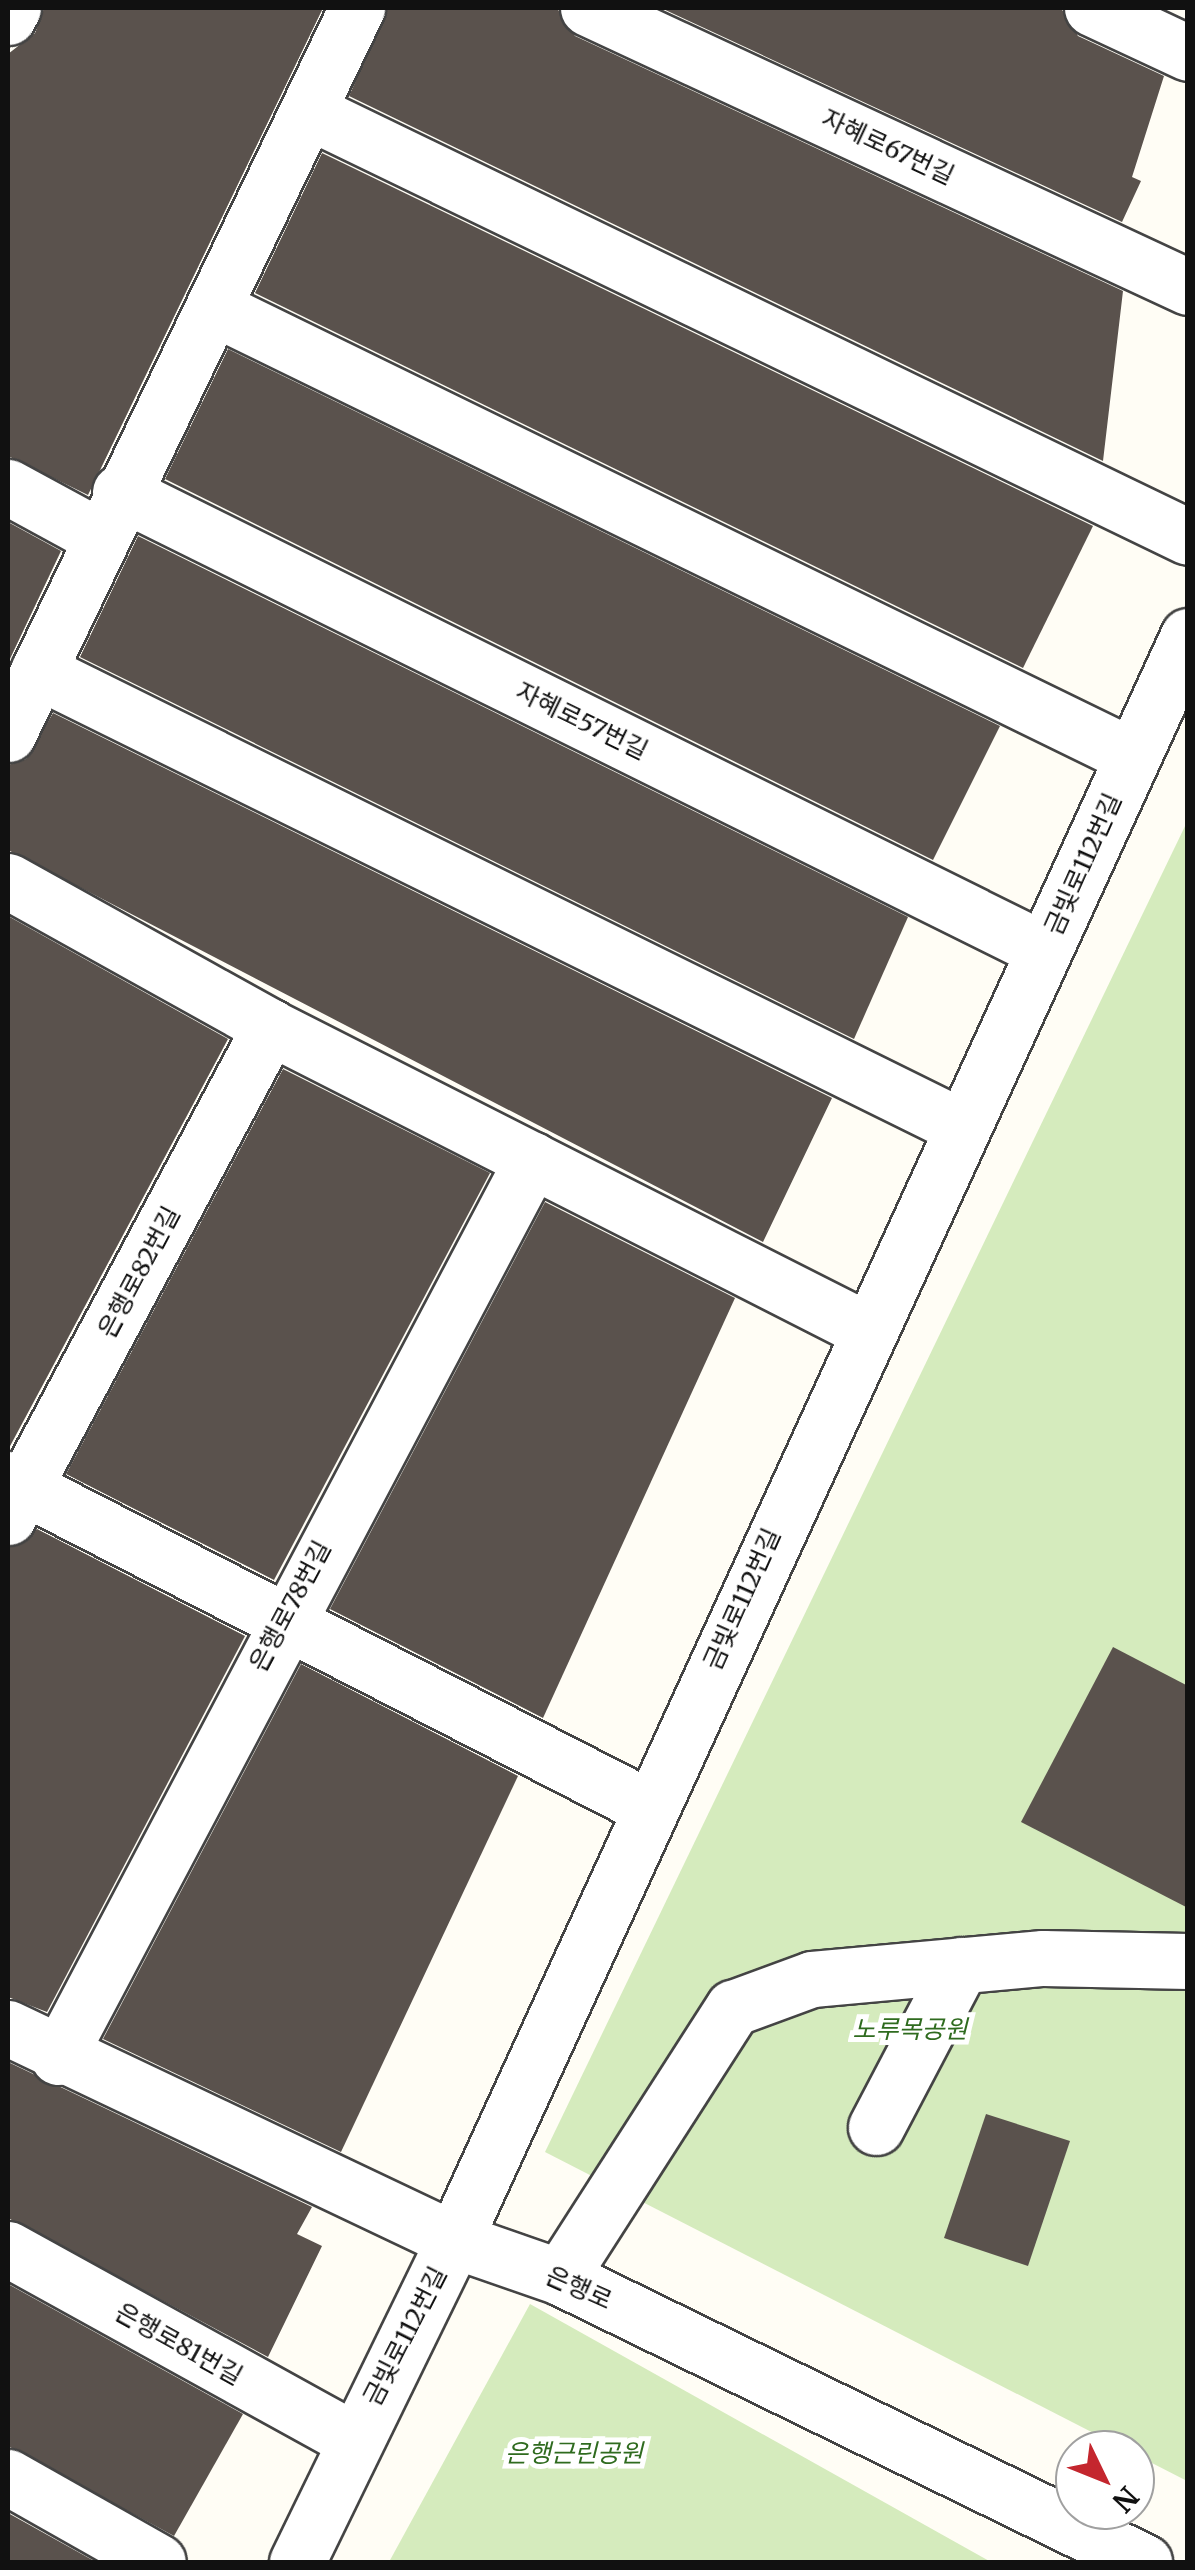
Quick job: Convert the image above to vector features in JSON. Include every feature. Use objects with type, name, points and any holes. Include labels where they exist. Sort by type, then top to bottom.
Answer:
[{"type":"street","points":[[8,17],[13,8]]},
{"type":"street","points":[[8,734],[110,514],[310,112],[357,8]]},
{"type":"street","name":"자혜로67번길","points":[[588,8],[1188,287]]},
{"type":"street","points":[[1092,8],[1188,52]]},
{"type":"street","points":[[310,112],[1188,537]]},
{"type":"street","points":[[214,308],[1132,756]]},
{"type":"street","name":"자혜로57번길","points":[[8,487],[110,514],[1044,950]]},
{"type":"street","name":"금빛로112번길","points":[[297,2562],[352,2439],[454,2240],[865,1329],[1188,636]]},
{"type":"street","points":[[38,670],[962,1127]]},
{"type":"street","points":[[8,881],[270,1027],[865,1329]]},
{"type":"street","name":"은행로82번길","points":[[13,1494],[270,1027]]},
{"type":"street","name":"은행로78번길","points":[[58,2057],[283,1618],[532,1160]]},
{"type":"street","points":[[13,1494],[283,1618],[648,1807]]},
{"type":"street","points":[[560,2277],[732,2008],[812,1979],[961,1965],[1188,1961]]},
{"type":"street","points":[[876,2127],[961,1965]]},
{"type":"street","name":"은행로","points":[[8,2028],[58,2057],[454,2240],[560,2277],[1144,2562]]},
{"type":"street","name":"은행로81번길","points":[[8,2249],[352,2439]]},
{"type":"street","points":[[8,2477],[158,2562]]},
{"type":"green space","name":"노루목공원","points":[[1187,822],[1187,2481],[1155,2465],[1155,2430],[1087,2430],[545,2152]]},
{"type":"green space","name":"은행근린공원","points":[[530,2304],[991,2562],[389,2562]]},
{"type":"building","points":[[44,8],[323,8],[88,495],[8,456],[8,54],[35,33]]},
{"type":"building","points":[[388,8],[557,8],[575,36],[1123,291],[1103,461],[349,96]]},
{"type":"building","points":[[661,8],[1061,8],[1078,36],[1164,76],[1132,177],[1141,181],[1122,222]]},
{"type":"building","points":[[322,153],[1093,526],[1023,668],[255,293]]},
{"type":"building","points":[[228,349],[1000,726],[933,860],[165,479]]},
{"type":"building","points":[[8,522],[61,551],[8,663]]},
{"type":"building","points":[[138,536],[908,917],[854,1039],[80,657]]},
{"type":"building","points":[[53,713],[832,1098],[763,1242],[8,850],[8,765],[26,759]]},
{"type":"building","points":[[8,916],[228,1039],[9,1448],[8,1448]]},
{"type":"building","points":[[283,1069],[490,1173],[274,1580],[66,1474]]},
{"type":"building","points":[[545,1202],[735,1298],[543,1718],[330,1609]]},
{"type":"building","points":[[37,1529],[245,1636],[47,2012],[8,1997],[8,1548]]},
{"type":"building","points":[[1113,1647],[1188,1686],[1188,1908],[1021,1822]]},
{"type":"building","points":[[301,1664],[518,1776],[341,2152],[103,2039]]},
{"type":"building","points":[[8,2062],[312,2207],[297,2234],[322,2246],[268,2357],[8,2218]]},
{"type":"building","points":[[986,2114],[1070,2141],[1028,2266],[944,2238]]},
{"type":"building","points":[[8,2284],[243,2414],[174,2536],[8,2446]]},
{"type":"building","points":[[8,2513],[96,2562],[8,2562]]}]
